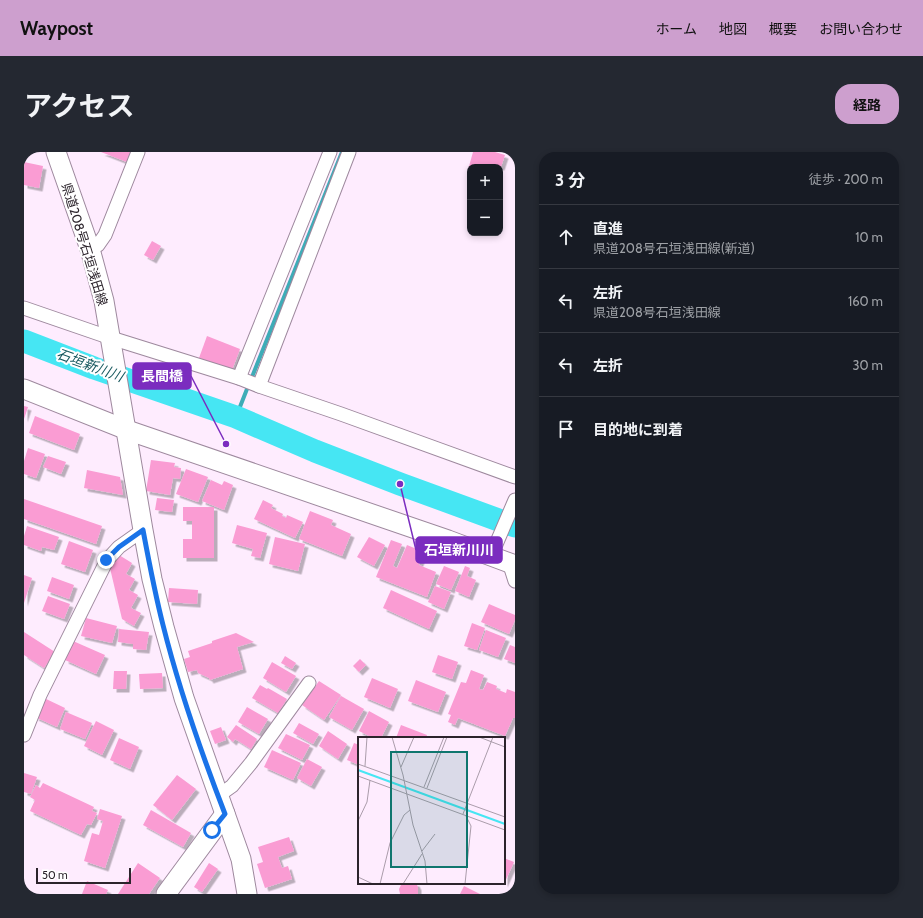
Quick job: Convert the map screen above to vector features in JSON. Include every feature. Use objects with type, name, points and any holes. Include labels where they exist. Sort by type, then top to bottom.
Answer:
[{"type":"main road","name":"県道208号石垣浅田線","points":[[56,152],[90,249],[99,280],[111,338],[152,579],[164,627],[184,698],[240,859],[247,894]]},
{"type":"main road","points":[[24,389],[127,430],[440,537],[505,561]]},
{"type":"main road","points":[[166,894],[225,814]]},
{"type":"street","points":[[90,249],[98,245],[105,235],[138,152]]},
{"type":"street","points":[[239,378],[330,152]]},
{"type":"street","points":[[259,386],[349,152]]},
{"type":"street","points":[[24,308],[111,338],[239,378],[515,477]]},
{"type":"street","points":[[515,500],[499,538],[505,561],[515,581]]},
{"type":"street","points":[[24,735],[40,695],[106,560],[119,547],[143,530]]},
{"type":"street","points":[[218,796],[232,786],[310,683]]},
{"type":"building","points":[[101,152],[131,152],[127,162]]},
{"type":"building","points":[[473,152],[495,152],[505,155],[502,164],[470,164]]},
{"type":"building","points":[[24,162],[43,166],[39,188],[24,185]]},
{"type":"building","points":[[152,241],[161,246],[153,260],[144,255]]},
{"type":"building","points":[[207,336],[240,349],[232,370],[199,358]]},
{"type":"building","points":[[24,406],[28,407],[24,419]]},
{"type":"building","points":[[35,416],[80,434],[74,450],[29,433]]},
{"type":"building","points":[[28,448],[45,454],[36,478],[24,474],[24,461]]},
{"type":"building","points":[[48,456],[66,462],[61,474],[43,467]]},
{"type":"building","points":[[151,460],[175,463],[174,467],[181,468],[180,479],[173,478],[170,495],[146,491]]},
{"type":"building","points":[[186,469],[208,477],[198,502],[176,494]]},
{"type":"building","points":[[87,470],[120,477],[123,495],[84,488]]},
{"type":"building","points":[[211,480],[222,485],[224,481],[233,485],[224,510],[202,501]]},
{"type":"building","points":[[157,498],[174,500],[172,512],[155,510]]},
{"type":"building","points":[[24,499],[102,526],[96,544],[24,519]]},
{"type":"building","points":[[263,500],[273,505],[271,508],[283,514],[282,516],[286,518],[287,515],[303,522],[295,538],[254,519]]},
{"type":"building","points":[[183,507],[214,507],[214,558],[183,558],[183,539],[192,539],[192,521],[183,521]]},
{"type":"building","points":[[310,511],[333,520],[331,525],[351,534],[342,556],[299,539]]},
{"type":"building","points":[[237,525],[267,533],[260,558],[251,556],[253,549],[232,543]]},
{"type":"building","points":[[27,526],[59,537],[54,550],[42,547],[41,551],[24,545],[24,536]]},
{"type":"building","points":[[275,537],[305,544],[298,571],[269,564]]},
{"type":"building","points":[[369,537],[385,545],[374,566],[357,557]]},
{"type":"building","points":[[391,540],[402,544],[393,566],[397,568],[407,545],[424,552],[419,565],[436,572],[427,597],[376,577]]},
{"type":"building","points":[[69,541],[93,550],[85,572],[61,564]]},
{"type":"building","points":[[119,555],[132,563],[126,574],[135,579],[129,590],[138,595],[131,608],[141,613],[134,626],[122,619],[109,564],[112,557],[117,559]]},
{"type":"building","points":[[444,566],[459,572],[451,590],[436,584]]},
{"type":"building","points":[[465,566],[470,568],[467,576],[476,580],[469,597],[455,591]]},
{"type":"building","points":[[24,575],[32,578],[24,603]]},
{"type":"building","points":[[52,577],[74,585],[69,599],[47,591]]},
{"type":"building","points":[[435,586],[451,592],[444,609],[428,602]]},
{"type":"building","points":[[169,588],[198,590],[197,604],[168,602]]},
{"type":"building","points":[[391,590],[437,611],[429,629],[383,608]]},
{"type":"building","points":[[48,596],[70,604],[64,619],[42,611]]},
{"type":"building","points":[[489,604],[515,615],[515,620],[509,634],[481,622]]},
{"type":"building","points":[[86,618],[117,626],[112,643],[81,636]]},
{"type":"building","points":[[472,623],[485,628],[477,650],[464,646]]},
{"type":"building","points":[[119,629],[149,632],[146,650],[133,649],[133,644],[118,642]]},
{"type":"building","points":[[486,630],[506,638],[498,657],[479,650]]},
{"type":"building","points":[[24,632],[55,652],[44,668],[24,655]]},
{"type":"building","points":[[236,633],[254,642],[237,647],[243,669],[210,680],[209,678],[198,673],[197,670],[188,672],[184,659],[190,657],[188,651]]},
{"type":"building","points":[[73,641],[105,655],[96,674],[65,660]]},
{"type":"building","points":[[510,645],[515,647],[515,663],[504,659]]},
{"type":"building","points":[[438,655],[458,662],[452,679],[432,672]]},
{"type":"building","points":[[285,656],[296,663],[292,669],[281,663]]},
{"type":"building","points":[[360,659],[366,665],[359,672],[353,666]]},
{"type":"building","points":[[272,662],[296,676],[286,692],[263,678]]},
{"type":"building","points":[[471,670],[484,675],[479,689],[483,690],[487,682],[497,686],[496,689],[506,693],[507,689],[515,692],[515,718],[513,718],[505,736],[458,718],[455,725],[448,722],[451,715],[448,714],[461,682],[466,683]]},
{"type":"building","points":[[114,671],[127,671],[126,689],[113,689]]},
{"type":"building","points":[[162,673],[163,688],[140,689],[139,674]]},
{"type":"building","points":[[372,678],[398,689],[390,708],[364,697]]},
{"type":"building","points":[[416,680],[446,692],[438,712],[408,701]]},
{"type":"building","points":[[319,681],[341,695],[324,720],[302,705]]},
{"type":"building","points":[[260,685],[287,699],[278,713],[252,698]]},
{"type":"building","points":[[341,696],[364,709],[352,730],[329,717]]},
{"type":"building","points":[[44,698],[65,708],[57,727],[35,717]]},
{"type":"building","points":[[247,707],[268,719],[259,734],[238,722]]},
{"type":"building","points":[[369,711],[389,722],[382,737],[371,737],[359,731]]},
{"type":"building","points":[[66,712],[92,723],[85,739],[60,729]]},
{"type":"building","points":[[96,721],[114,730],[102,755],[84,746]]},
{"type":"building","points":[[299,723],[319,734],[313,744],[293,733]]},
{"type":"building","points":[[236,725],[257,739],[251,749],[235,739],[233,742],[227,737]]},
{"type":"building","points":[[401,725],[427,735],[426,737],[396,737]]},
{"type":"building","points":[[221,727],[226,740],[215,744],[210,731]]},
{"type":"building","points":[[328,731],[347,744],[338,759],[319,746]]},
{"type":"building","points":[[286,734],[310,745],[302,760],[278,748]]},
{"type":"building","points":[[119,738],[139,747],[130,769],[110,760]]},
{"type":"building","points":[[354,743],[358,745],[358,765],[347,760]]},
{"type":"building","points":[[272,750],[301,763],[293,780],[264,767]]},
{"type":"building","points":[[307,759],[322,767],[311,786],[297,778]]},
{"type":"building","points":[[24,773],[37,777],[31,794],[24,792]]},
{"type":"building","points":[[177,775],[196,789],[172,820],[153,805]]},
{"type":"building","points":[[43,783],[94,807],[92,811],[97,813],[91,825],[87,824],[81,835],[30,811],[35,800],[30,797],[36,785],[40,788]]},
{"type":"building","points":[[100,809],[122,816],[105,868],[84,861],[92,833],[99,835],[103,821],[97,819]]},
{"type":"building","points":[[151,810],[191,833],[183,847],[143,825]]},
{"type":"building","points":[[289,837],[294,851],[278,857],[282,868],[288,866],[292,879],[265,888],[257,864],[263,862],[258,847]]},
{"type":"building","points":[[505,858],[514,862],[505,882]]},
{"type":"building","points":[[138,863],[160,878],[149,894],[118,894]]},
{"type":"building","points":[[209,863],[218,869],[202,892],[194,887]]},
{"type":"building","points":[[87,881],[108,890],[106,894],[82,894]]},
{"type":"building","points":[[402,884],[416,884],[418,894],[400,894],[399,889]]},
{"type":"building","points":[[464,886],[480,894],[460,894]]},
{"type":"waterway","points":[[252,377],[342,152]]},
{"type":"waterway","name":"石垣新川川","points":[[24,341],[94,368],[236,417],[315,451],[515,526]]},
{"type":"waterway","points":[[236,417],[247,389]]},
{"type":"place","name":"長間橋","points":[[226,444]]},
{"type":"place","name":"石垣新川川","points":[[400,484]]},
{"type":"route","points":[[106,560],[119,547],[143,530],[152,579],[184,698],[225,814],[212,830]]}]
